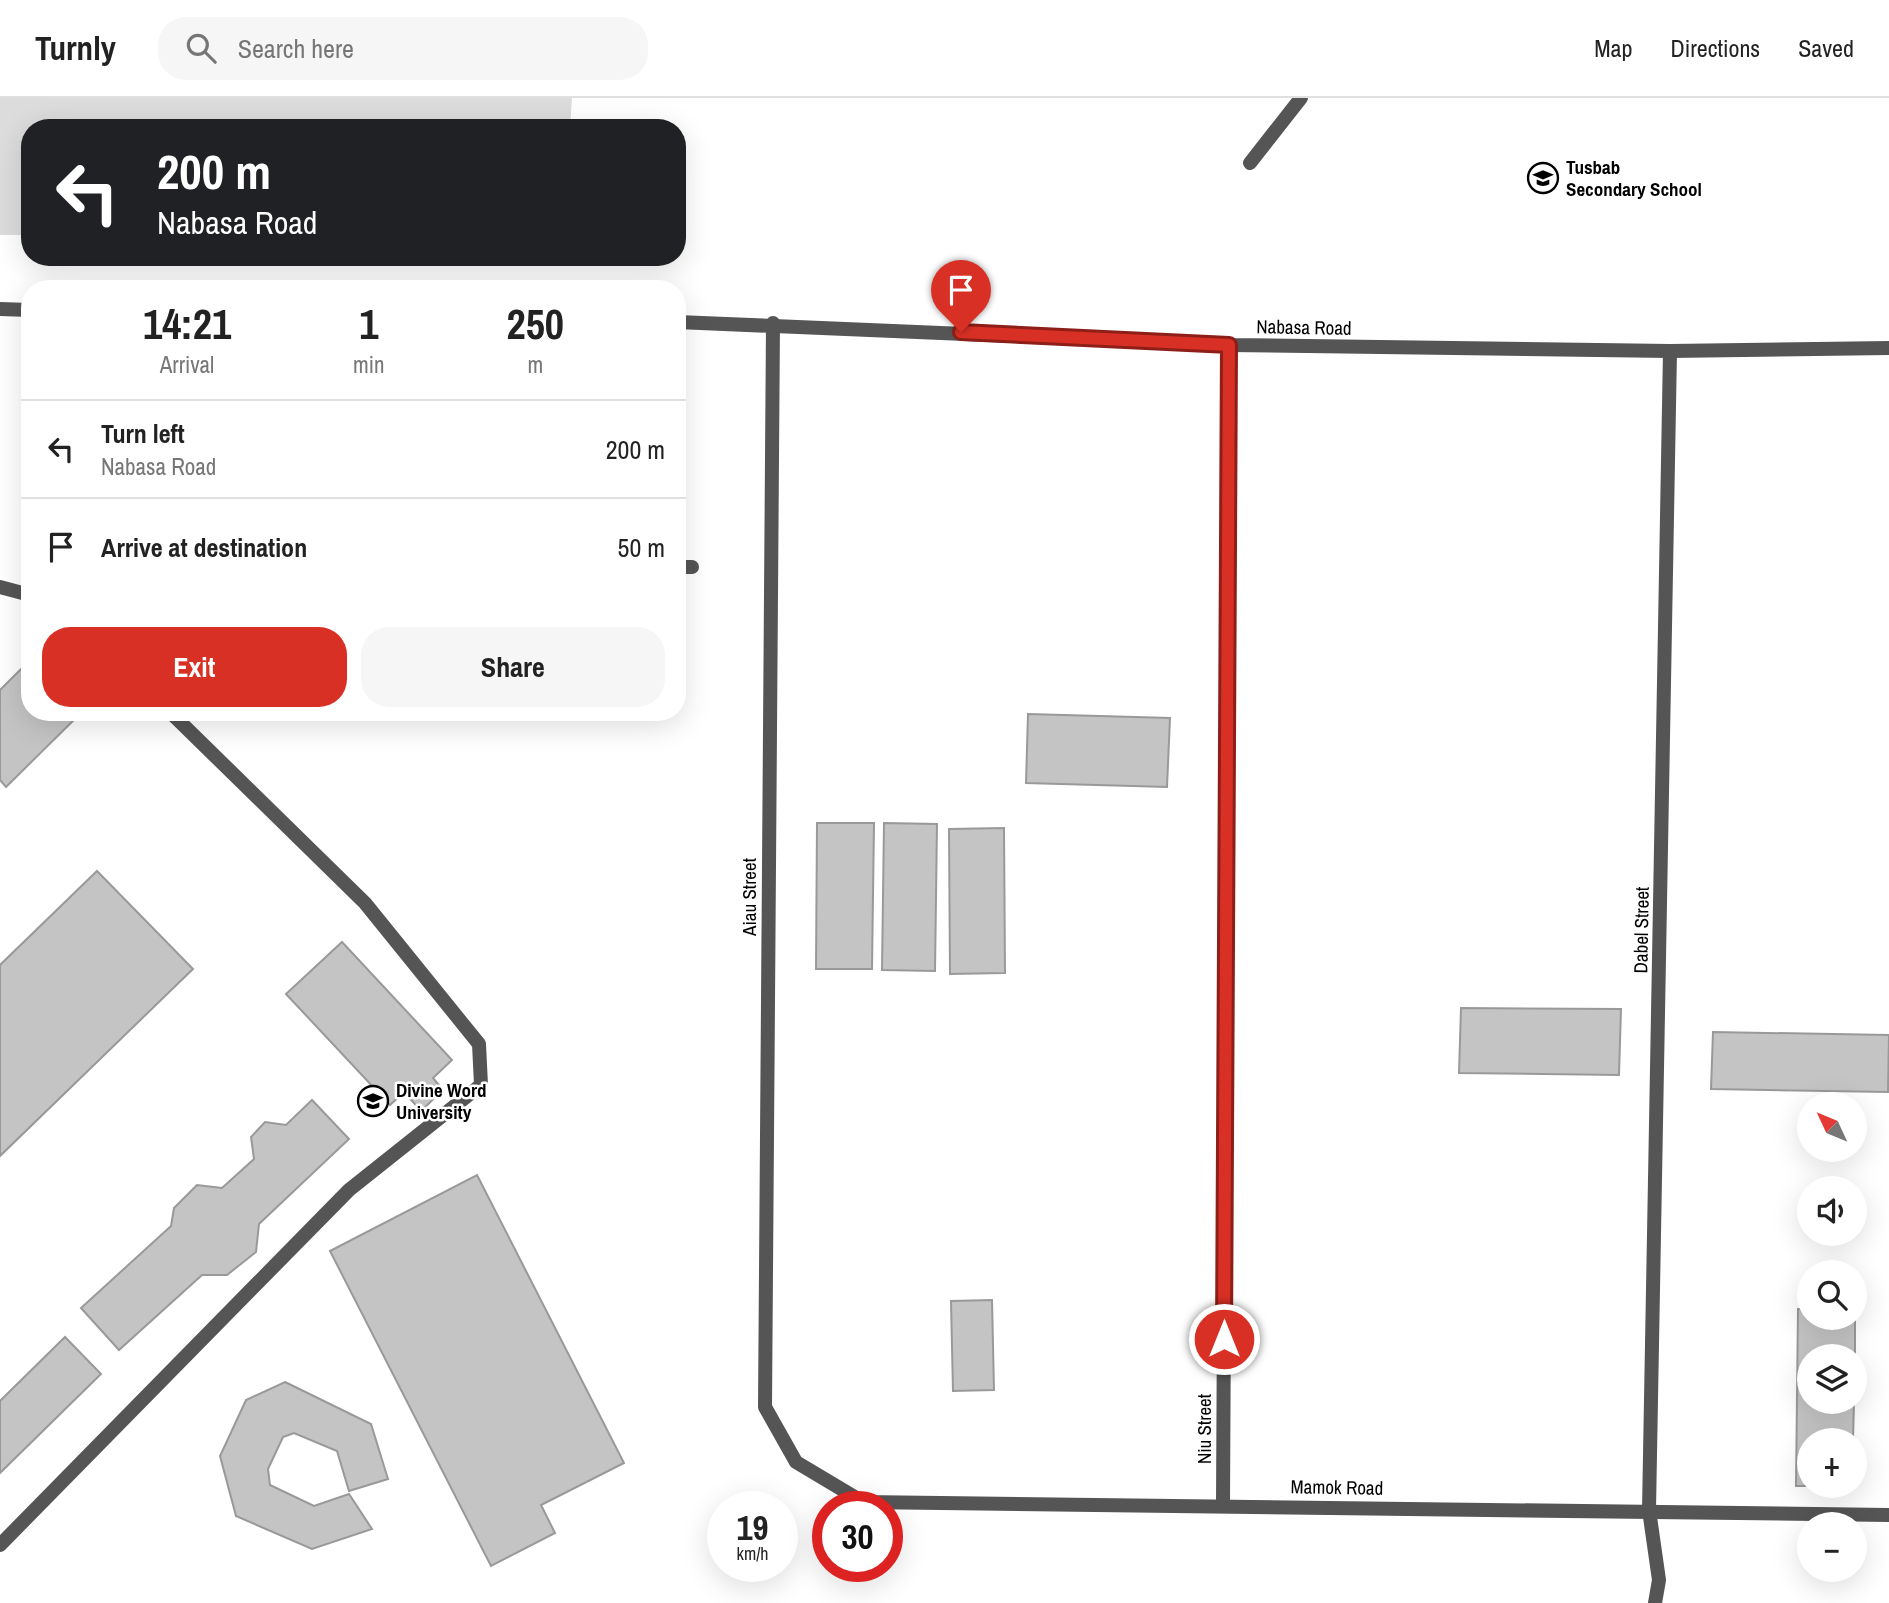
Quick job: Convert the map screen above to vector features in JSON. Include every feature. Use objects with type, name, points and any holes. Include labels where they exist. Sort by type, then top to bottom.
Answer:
[{"type":"street","points":[[1250,163],[1301,98]]},
{"type":"street","points":[[0,309],[21,310]]},
{"type":"street","name":"Nabasa Road","points":[[686,321],[1229,345],[1670,351],[1889,348]]},
{"type":"street","name":"Aiau Street","points":[[773,323],[765,1407],[796,1462]]},
{"type":"street","name":"Niu Street","points":[[1223,1504],[1229,345]]},
{"type":"street","name":"Dabel Street","points":[[1655,1603],[1659,1580],[1649,1510],[1670,351]]},
{"type":"street","points":[[0,587],[21,593]]},
{"type":"street","points":[[0,1545],[349,1190],[481,1085],[479,1044],[365,903],[179,721]]},
{"type":"street","name":"Mamok Road","points":[[796,1462],[863,1502],[1223,1504],[1889,1516]]},
{"type":"shaded area","points":[[0,98],[572,98],[571,119],[21,119],[21,235],[0,235]]},
{"type":"building","points":[[21,669],[21,721],[73,721],[6,787],[0,780],[0,690]]},
{"type":"building","points":[[1028,714],[1170,718],[1167,787],[1026,783]]},
{"type":"building","points":[[817,823],[874,823],[872,969],[816,969]]},
{"type":"building","points":[[884,823],[937,824],[935,971],[882,970]]},
{"type":"building","points":[[1004,828],[1005,973],[950,974],[949,829]]},
{"type":"building","points":[[97,871],[193,969],[0,1156],[0,965]]},
{"type":"building","points":[[342,942],[452,1060],[433,1078],[443,1090],[421,1111],[404,1092],[390,1105],[286,994]]},
{"type":"building","points":[[1461,1008],[1621,1009],[1619,1075],[1459,1073]]},
{"type":"building","points":[[1713,1032],[1889,1035],[1888,1092],[1711,1089]]},
{"type":"building","points":[[312,1100],[349,1139],[259,1224],[256,1252],[227,1275],[202,1275],[119,1350],[81,1308],[171,1226],[174,1208],[197,1185],[222,1188],[254,1159],[251,1137],[265,1122],[286,1125]]},
{"type":"building","points":[[477,1175],[624,1463],[541,1505],[555,1533],[491,1566],[330,1251]]},
{"type":"building","points":[[992,1300],[994,1390],[953,1391],[951,1301]]},
{"type":"building","points":[[1798,1330],[1855,1330],[1855,1344],[1798,1344]]},
{"type":"building","points":[[65,1337],[101,1374],[0,1473],[0,1401]]},
{"type":"building","points":[[285,1382],[371,1424],[388,1479],[349,1491],[337,1451],[294,1433],[283,1437],[268,1469],[270,1485],[314,1506],[349,1494],[372,1529],[312,1549],[236,1516],[220,1456],[246,1400]]},
{"type":"building","points":[[1797,1398],[1797,1414],[1854,1414],[1853,1428],[1797,1428],[1796,1486]]},
{"type":"place","name":"Tusbab Secondary School","points":[[1543,178]]},
{"type":"place","name":"Divine Word University","points":[[373,1101]]},
{"type":"route","points":[[961,332],[1229,345],[1224,1339]]}]
